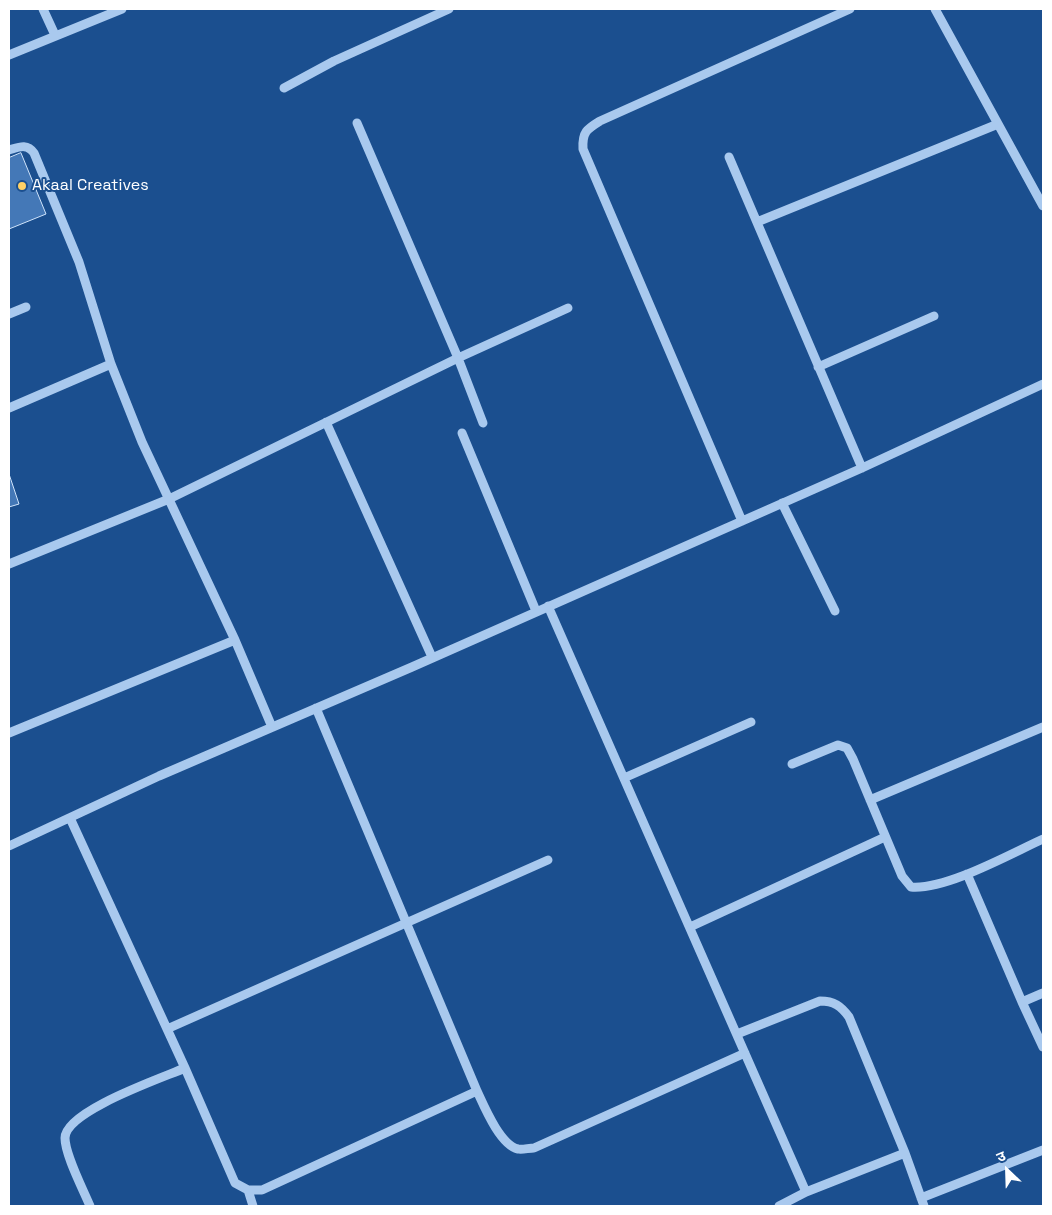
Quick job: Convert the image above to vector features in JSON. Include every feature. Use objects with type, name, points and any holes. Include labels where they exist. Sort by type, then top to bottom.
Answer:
[{"type":"street","points":[[43,9],[55,35]]},
{"type":"street","points":[[9,55],[122,9]]},
{"type":"street","points":[[284,88],[334,61],[449,9]]},
{"type":"street","points":[[742,521],[583,149],[582,138],[588,128],[600,121],[850,9]]},
{"type":"street","points":[[935,9],[1043,206]]},
{"type":"street","points":[[357,123],[458,358],[483,423]]},
{"type":"street","points":[[757,222],[998,124]]},
{"type":"street","points":[[9,150],[25,146],[30,148],[34,154],[79,262],[111,364],[142,442],[235,640],[272,727]]},
{"type":"street","points":[[729,157],[862,468]]},
{"type":"street","points":[[9,314],[26,307]]},
{"type":"street","points":[[9,564],[169,499],[458,358],[568,308]]},
{"type":"street","points":[[818,367],[934,316]]},
{"type":"street","points":[[9,408],[111,364]]},
{"type":"street","points":[[9,845],[159,776],[782,504],[1043,384]]},
{"type":"street","points":[[326,422],[432,657]]},
{"type":"street","points":[[462,433],[536,611]]},
{"type":"street","points":[[782,504],[835,611]]},
{"type":"street","points":[[548,606],[806,1192]]},
{"type":"street","points":[[9,733],[235,640]]},
{"type":"street","points":[[316,708],[477,1091],[493,1123],[508,1143],[518,1149],[534,1148],[745,1053]]},
{"type":"street","points":[[624,778],[752,722]]},
{"type":"street","points":[[870,800],[1043,727]]},
{"type":"street","points":[[792,764],[838,744],[847,748],[853,758],[902,876],[911,887],[921,888],[935,885],[967,874],[1043,839]]},
{"type":"street","points":[[70,818],[185,1068],[235,1183],[248,1190],[262,1190],[477,1091]]},
{"type":"street","points":[[690,927],[885,837]]},
{"type":"street","points":[[167,1029],[548,860]]},
{"type":"street","points":[[967,874],[1043,1047]]},
{"type":"street","points":[[1022,1002],[1043,993]]},
{"type":"street","points":[[737,1034],[820,1001],[831,1001],[845,1010],[905,1153],[922,1202],[1043,1150]]},
{"type":"street","points":[[90,1206],[68,1152],[65,1137],[67,1128],[79,1117],[102,1103],[185,1068]]},
{"type":"street","points":[[779,1206],[794,1203],[806,1192],[905,1153]]},
{"type":"street","points":[[248,1190],[253,1206]]},
{"type":"building","name":"Akaal Creatives","points":[[21,153],[46,214],[9,229],[9,158]]},
{"type":"building","points":[[9,474],[19,504],[9,507]]},
{"type":"place","name":"Akaal Creatives","points":[[22,186]]}]
